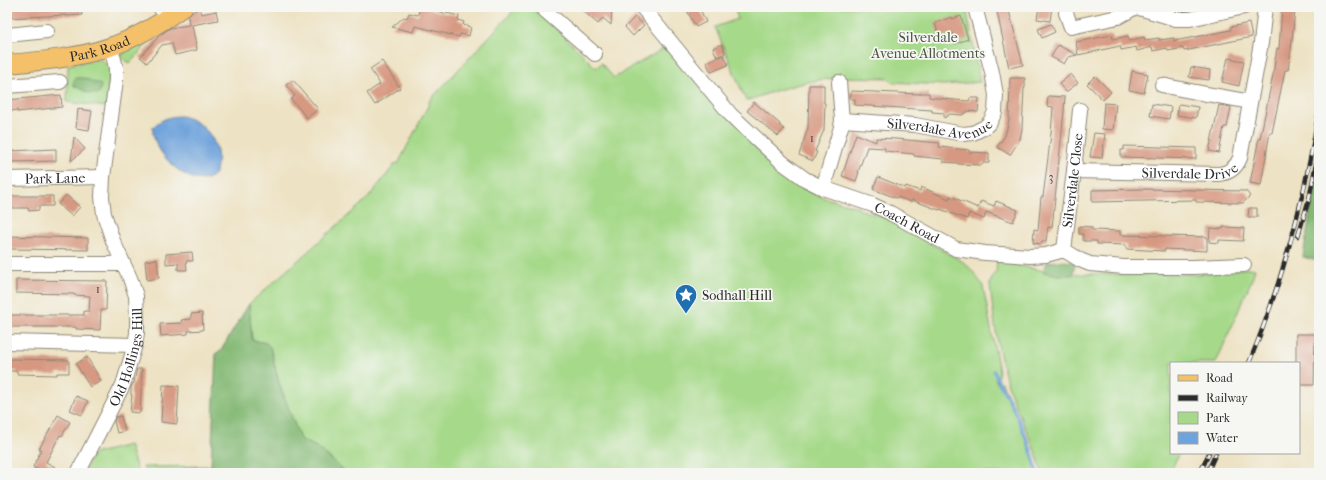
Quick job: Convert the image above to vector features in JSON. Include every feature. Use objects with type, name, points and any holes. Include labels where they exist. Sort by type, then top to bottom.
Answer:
[{"type":"main road","name":"Park Road","points":[[7,64],[61,58],[111,47],[134,37],[163,12],[183,7]]},
{"type":"street","points":[[541,7],[595,54]]},
{"type":"street","name":"Coach Road","points":[[642,7],[731,115],[783,163],[805,179],[823,188],[872,205],[890,213],[956,249],[1030,256],[1046,256],[1064,250]]},
{"type":"street","name":"Silverdale Avenue","points":[[842,120],[915,125],[963,134],[973,133],[985,127],[993,117],[996,105],[996,95],[992,72],[975,7]]},
{"type":"street","points":[[1066,13],[1071,27],[1118,17],[1136,7],[1176,19],[1190,19],[1243,7],[1253,11],[1260,16],[1263,21]]},
{"type":"street","name":"Silverdale Drive","points":[[1074,171],[1219,174],[1228,172],[1236,166],[1240,158],[1261,44],[1265,7]]},
{"type":"street","points":[[7,34],[47,31]]},
{"type":"street","name":"Old Hollings Hill","points":[[78,473],[123,385],[135,345],[137,318],[136,296],[130,278],[113,241],[104,214],[102,197],[103,177],[116,80],[116,68],[111,47]]},
{"type":"street","name":"Park Road","points":[[7,64],[8,85],[60,82]]},
{"type":"street","points":[[823,188],[842,120],[839,82]]},
{"type":"street","points":[[1162,85],[1186,91],[1250,102]]},
{"type":"street","name":"Silverdale Close","points":[[1064,250],[1080,110]]},
{"type":"street","name":"Park Lane","points":[[7,179],[103,177]]},
{"type":"street","points":[[1064,250],[1080,260],[1090,264],[1117,267],[1244,265]]},
{"type":"street","points":[[7,264],[123,264]]},
{"type":"street","points":[[7,342],[135,345]]},
{"type":"green space","points":[[517,7],[530,7],[555,27],[596,68],[601,63],[614,78],[666,47],[760,148],[804,189],[825,198],[858,207],[858,209],[884,217],[965,263],[983,286],[999,371],[998,376],[995,378],[997,383],[1002,382],[1034,460],[1037,473],[347,473],[318,448],[300,439],[279,383],[270,347],[266,343],[252,340],[249,304],[368,198],[396,163],[398,164],[430,100]]},
{"type":"green space","name":"Silverdale Avenue Allotments","points":[[734,7],[966,7],[980,82],[944,85],[893,82],[888,78],[835,78],[817,80],[796,85],[746,101],[715,27],[738,19]]},
{"type":"green space","points":[[145,39],[148,43],[130,63],[121,58],[128,49]]},
{"type":"green space","points":[[100,59],[110,68],[107,107],[67,102],[68,65]]},
{"type":"green space","points":[[75,78],[84,78],[101,85],[99,94],[88,93],[73,85]]},
{"type":"green space","points":[[1319,160],[1319,260],[1318,261],[1303,257]]},
{"type":"green space","points":[[997,259],[1059,274],[1199,274],[1249,268],[1255,269],[1216,362],[1170,362],[1170,454],[1179,454],[1170,473],[1042,473],[1039,462],[1010,391],[1000,355],[990,283],[994,273],[996,273]]},
{"type":"green space","points":[[1047,262],[1075,262],[1073,275],[1059,275],[1043,272]]},
{"type":"green space","points":[[249,304],[252,340],[266,343],[270,347],[279,383],[300,439],[318,448],[347,473],[218,473],[211,466],[216,353],[220,352]]},
{"type":"green space","points":[[129,445],[138,473],[84,473],[93,454]]},
{"type":"green space","points":[[211,466],[218,473],[145,473],[143,467]]},
{"type":"water","points":[[181,116],[204,128],[213,141],[218,156],[216,171],[210,178],[201,180],[191,178],[181,172],[163,155],[157,145],[153,136],[153,127],[166,118]]},
{"type":"building","points":[[7,7],[81,7],[82,15],[7,18]]},
{"type":"building","points":[[199,7],[201,14],[216,11],[218,20],[192,25],[197,50],[175,55],[172,43],[162,45],[147,63],[140,57],[160,35],[170,28],[189,25],[188,16]]},
{"type":"building","points":[[420,7],[459,16],[458,20],[464,22],[463,25],[471,27],[469,36],[460,34],[459,37],[415,26],[413,32],[392,27],[404,17],[407,18],[409,13],[418,15]]},
{"type":"building","points":[[579,7],[612,7],[611,25],[603,18],[598,24]]},
{"type":"building","points":[[685,7],[699,7],[706,22],[696,27]]},
{"type":"building","points":[[996,7],[1008,7],[1023,65],[1009,68]]},
{"type":"building","points":[[1039,7],[1052,7],[1050,21],[1037,19]]},
{"type":"building","points":[[1282,8],[1295,9],[1291,50],[1288,70],[1285,70],[1272,133],[1270,132],[1261,185],[1250,183],[1273,75],[1277,48],[1279,49]]},
{"type":"building","points":[[961,16],[968,39],[955,44],[952,33],[939,37],[935,23],[952,17],[952,19]]},
{"type":"building","points":[[635,17],[644,25],[633,36],[625,27]]},
{"type":"building","points":[[1249,23],[1252,37],[1184,51],[1183,48],[1168,51],[1167,48],[1153,51],[1152,47],[1137,51],[1136,47],[1121,50],[1120,46],[1078,55],[1076,42],[1112,35],[1113,39],[1128,36],[1129,41],[1144,37],[1145,40],[1174,38],[1174,41],[1231,30],[1230,27]]},
{"type":"building","points":[[1051,24],[1055,32],[1042,38],[1038,29]]},
{"type":"building","points":[[722,44],[725,53],[717,57],[713,48]]},
{"type":"building","points":[[1058,45],[1077,55],[1068,57],[1064,64],[1051,57]]},
{"type":"building","points":[[724,55],[728,65],[711,72],[706,62]]},
{"type":"building","points":[[1228,58],[1244,61],[1239,86],[1222,82]]},
{"type":"building","points":[[382,61],[400,88],[375,105],[367,93],[380,84],[370,69]]},
{"type":"building","points":[[1191,67],[1210,70],[1209,80],[1189,77]]},
{"type":"building","points":[[1132,71],[1148,74],[1144,93],[1129,90]]},
{"type":"building","points":[[1071,74],[1078,83],[1066,92],[1059,84]]},
{"type":"building","points":[[1095,76],[1111,92],[1103,100],[1087,84]]},
{"type":"building","points":[[1010,78],[1025,78],[1025,88],[1020,139],[1010,155],[997,147],[1005,136],[1009,120]]},
{"type":"building","points":[[293,80],[318,109],[307,118],[291,99],[295,96],[286,85]]},
{"type":"building","points":[[809,85],[824,85],[825,103],[824,130],[815,151],[817,152],[813,161],[799,155],[808,128]]},
{"type":"building","points":[[851,91],[920,94],[929,93],[929,97],[969,101],[970,98],[979,98],[978,112],[968,111],[962,115],[950,114],[944,118],[944,113],[932,112],[932,110],[855,105],[855,99],[850,99]]},
{"type":"building","points":[[61,95],[62,107],[7,112],[7,100]]},
{"type":"building","points":[[1048,96],[1065,97],[1052,228],[1048,227],[1046,241],[1042,241],[1041,244],[1033,243],[1034,229],[1038,230],[1041,197],[1043,197],[1051,134],[1053,107],[1047,106]]},
{"type":"building","points":[[754,102],[784,129],[778,136],[747,111]]},
{"type":"building","points":[[1104,103],[1116,104],[1113,130],[1102,129]]},
{"type":"building","points":[[1152,104],[1171,107],[1169,119],[1150,116]]},
{"type":"building","points":[[1179,104],[1198,107],[1196,118],[1177,115]]},
{"type":"building","points":[[1219,105],[1231,107],[1227,127],[1224,127],[1219,153],[1209,151]]},
{"type":"building","points":[[78,109],[92,111],[89,130],[76,128]]},
{"type":"building","points":[[1094,133],[1105,134],[1102,158],[1090,157]]},
{"type":"building","points":[[856,134],[876,142],[876,138],[940,143],[939,147],[969,150],[969,152],[989,153],[989,163],[982,163],[982,165],[958,164],[943,162],[943,159],[885,151],[885,148],[867,147],[856,181],[842,176]]},
{"type":"building","points":[[74,137],[85,149],[71,161]]},
{"type":"building","points":[[1124,146],[1196,148],[1196,159],[1121,157],[1121,150],[1124,150]]},
{"type":"building","points":[[56,149],[56,161],[10,162],[9,151]]},
{"type":"building","points":[[878,177],[905,188],[906,186],[920,191],[921,187],[949,199],[950,196],[978,208],[981,201],[994,206],[996,201],[1018,210],[1013,222],[986,212],[984,219],[969,213],[967,219],[912,200],[911,202],[897,197],[896,198],[873,189]]},
{"type":"building","points":[[1144,189],[1246,191],[1250,196],[1243,203],[1196,202],[1196,200],[1092,202],[1092,190]]},
{"type":"building","points":[[66,195],[80,207],[72,216],[58,204]]},
{"type":"building","points":[[7,196],[53,196],[53,206],[39,206],[39,210],[29,211],[28,208],[7,208]]},
{"type":"building","points":[[1249,208],[1257,208],[1257,217],[1248,217]]},
{"type":"building","points":[[1079,226],[1092,227],[1092,230],[1120,231],[1120,235],[1207,237],[1207,251],[1126,249],[1126,245],[1097,244],[1097,241],[1083,241],[1083,234],[1079,234]]},
{"type":"building","points":[[1223,227],[1244,228],[1243,241],[1219,240],[1219,243],[1209,242],[1210,228],[1223,229]]},
{"type":"building","points":[[7,236],[88,238],[88,250],[7,249]]},
{"type":"building","points":[[192,252],[193,261],[186,261],[187,270],[178,270],[178,263],[166,264],[166,254]]},
{"type":"building","points":[[157,259],[159,278],[147,280],[145,261]]},
{"type":"building","points":[[16,280],[107,281],[106,310],[101,310],[100,330],[76,329],[76,327],[7,327],[7,315],[84,315],[84,311],[89,311],[90,296],[74,294],[16,293]]},
{"type":"building","points":[[202,313],[203,330],[188,331],[188,334],[161,336],[160,324],[182,323],[181,320],[191,319],[191,314]]},
{"type":"building","points":[[1296,334],[1315,334],[1314,385],[1300,385],[1300,362],[1296,362]]},
{"type":"building","points":[[87,357],[101,381],[90,387],[76,364]]},
{"type":"building","points":[[7,359],[69,360],[69,373],[57,373],[57,375],[17,374],[17,371],[7,371]]},
{"type":"building","points":[[137,369],[142,369],[140,413],[130,412],[132,395],[131,388],[134,383]]},
{"type":"building","points":[[163,385],[179,386],[177,424],[161,422]]},
{"type":"building","points":[[76,396],[88,401],[82,415],[70,410]]},
{"type":"building","points":[[58,415],[70,422],[62,436],[60,435],[46,462],[55,467],[52,473],[37,473],[38,470],[33,467],[41,450],[39,449]]},
{"type":"building","points":[[121,416],[125,431],[117,433],[114,421],[116,417]]},
{"type":"waterway","points":[[994,371],[1022,427],[1037,473]]},
{"type":"railway","points":[[1249,362],[1272,301],[1292,238],[1307,175],[1319,110]]},
{"type":"railway","points":[[1298,236],[1309,199],[1319,148]]},
{"type":"railway","points":[[1200,473],[1209,454]]},
{"type":"railway","points":[[1207,473],[1216,454]]},
{"type":"place","name":"Sodhall Hill","points":[[686,314]]}]
